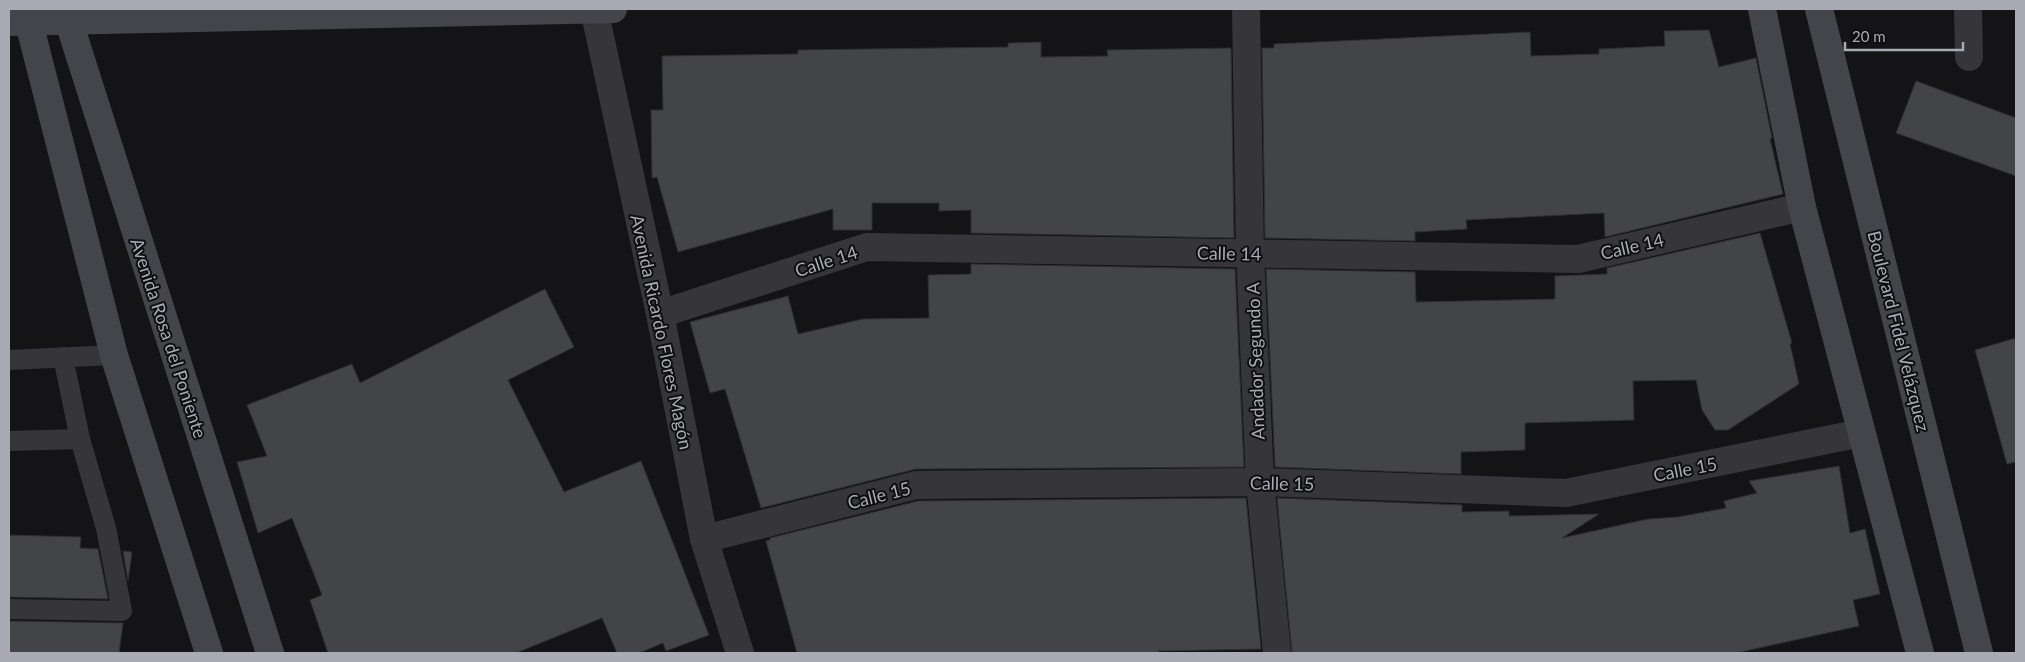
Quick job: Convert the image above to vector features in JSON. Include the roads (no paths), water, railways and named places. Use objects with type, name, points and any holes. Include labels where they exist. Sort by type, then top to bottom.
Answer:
[{"type":"street","name":"Avenida Ricardo Flores Magón","points":[[594,9],[660,314],[704,539],[740,653]]},
{"type":"street","points":[[209,653],[114,355],[19,23],[612,9]]},
{"type":"street","name":"Andador Segundo A","points":[[1246,9],[1250,254],[1260,482],[1277,653]]},
{"type":"street","points":[[1762,9],[1802,207],[1920,653]]},
{"type":"street","name":"Boulevard Fidel Velázquez","points":[[1819,9],[1979,653]]},
{"type":"street","points":[[1968,9],[1969,57]]},
{"type":"street","name":"Avenida Rosa del Poniente","points":[[69,22],[270,653]]},
{"type":"street","name":"Calle 14","points":[[660,314],[868,248],[1578,259],[1802,207]]},
{"type":"street","name":"Calle 15","points":[[704,539],[916,485],[1260,482],[1566,493],[1861,433]]},
{"type":"lane","points":[[9,360],[114,355]]},
{"type":"lane","points":[[9,609],[122,611],[106,528],[80,439],[63,357]]},
{"type":"lane","points":[[9,441],[80,439]]}]
